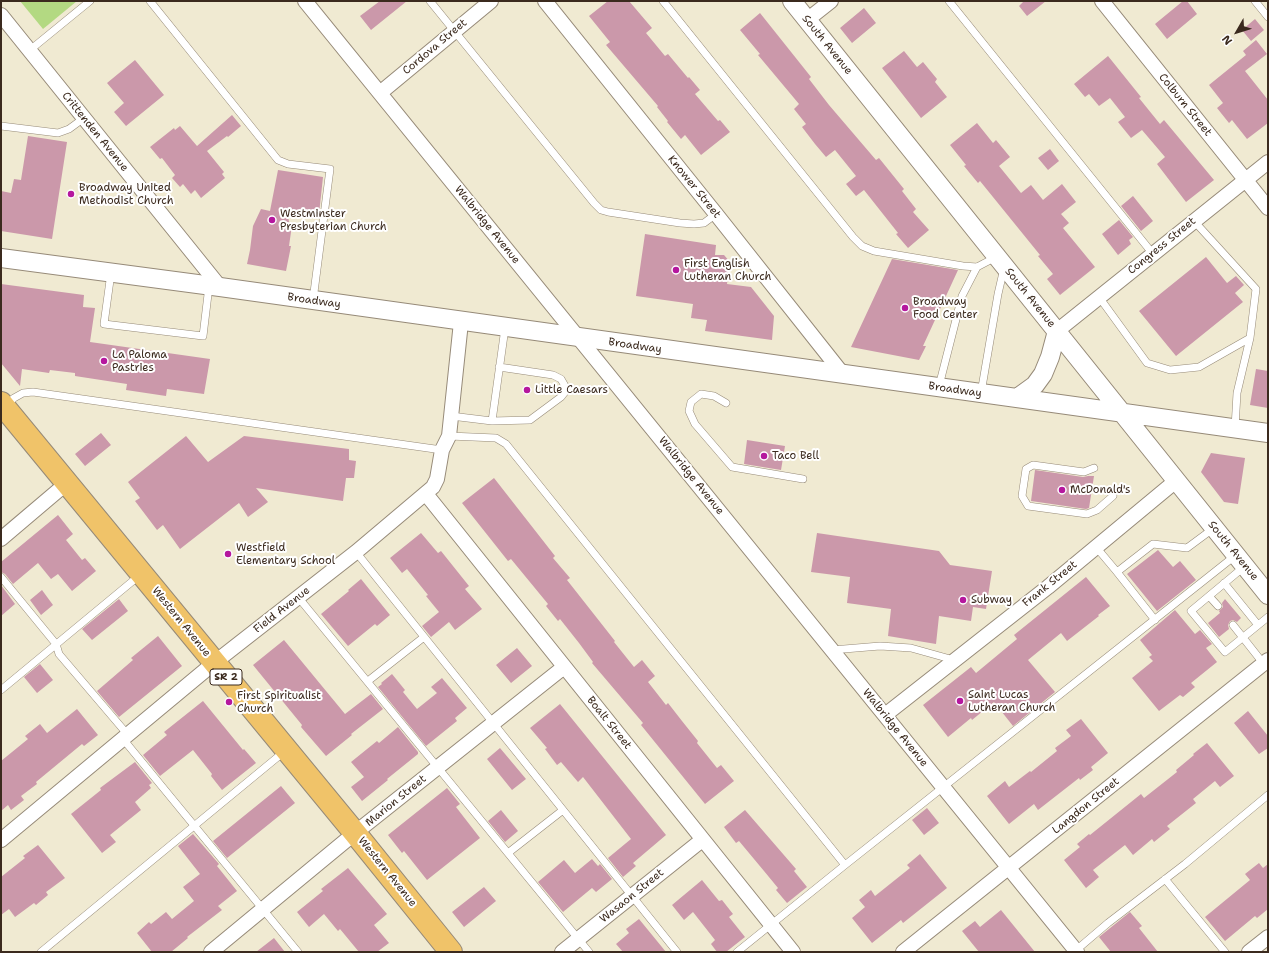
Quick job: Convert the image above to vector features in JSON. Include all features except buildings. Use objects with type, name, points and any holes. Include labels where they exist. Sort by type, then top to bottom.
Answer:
[{"type":"main road","name":"Western Avenue","points":[[2,405],[355,833],[451,952]]},
{"type":"street","name":"Walbridge Avenue","points":[[305,1],[1009,867],[1075,952]]},
{"type":"street","name":"Cordova Street","points":[[380,93],[491,1]]},
{"type":"street","name":"Knower Street","points":[[545,1],[842,373]]},
{"type":"street","name":"South Avenue","points":[[792,1],[1268,595]]},
{"type":"street","points":[[807,20],[831,1]]},
{"type":"street","name":"Colburn Street","points":[[1102,1],[1268,208]]},
{"type":"street","name":"Crittenden Avenue","points":[[1,15],[84,118],[214,287]]},
{"type":"street","name":"Congress Street","points":[[1057,331],[1268,162]]},
{"type":"street","name":"Broadway","points":[[1,258],[1268,433]]},
{"type":"street","name":"Field Avenue","points":[[1,840],[214,663],[356,552],[433,487],[437,480],[442,450],[449,436],[461,322]]},
{"type":"street","points":[[1017,398],[1035,385],[1043,374],[1050,357],[1057,331]]},
{"type":"street","name":"Frank Street","points":[[885,715],[1048,586],[1177,480]]},
{"type":"street","points":[[1,539],[67,483]]},
{"type":"street","name":"Boalt Street","points":[[426,494],[793,952]]},
{"type":"street","name":"Langdon Street","points":[[904,952],[1266,662]]},
{"type":"street","name":"Marion Street","points":[[211,952],[355,833],[564,667]]},
{"type":"street","name":"Wasaon Street","points":[[562,952],[702,840]]},
{"type":"street","points":[[1249,952],[1268,937]]},
{"type":"lane","points":[[30,50],[90,1]]},
{"type":"lane","points":[[150,1],[278,160],[288,164],[330,169],[313,301]]},
{"type":"lane","points":[[430,1],[594,204],[601,210],[644,218],[694,224],[704,223],[716,214]]},
{"type":"lane","points":[[663,1],[853,237],[862,246],[874,251],[963,266],[977,267],[1001,261],[998,294],[981,393]]},
{"type":"lane","points":[[949,1],[1153,254]]},
{"type":"lane","points":[[1255,1],[1268,17]]},
{"type":"lane","points":[[1,126],[58,133],[69,129],[84,118]]},
{"type":"lane","points":[[1194,221],[1256,289],[1250,338],[1237,394],[1235,428]]},
{"type":"lane","points":[[939,388],[962,296],[977,267]]},
{"type":"lane","points":[[111,273],[104,324],[203,336],[214,287]]},
{"type":"lane","points":[[1099,297],[1147,363],[1170,370],[1199,367],[1250,338]]},
{"type":"lane","points":[[492,421],[505,328]]},
{"type":"lane","points":[[451,416],[492,421],[530,420],[561,397],[565,392],[565,386],[561,379],[553,375],[499,367]]},
{"type":"lane","points":[[2,405],[23,393],[33,392],[442,450]]},
{"type":"lane","points":[[726,403],[714,396],[701,394],[691,402],[689,412],[695,424],[732,467],[803,479]]},
{"type":"lane","points":[[449,436],[496,438],[506,444],[845,865]]},
{"type":"lane","points":[[1094,468],[1084,472],[1033,465],[1026,469],[1022,496],[1028,506],[1087,514],[1097,510],[1113,496]]},
{"type":"lane","points":[[1117,572],[1153,544],[1187,548],[1214,527]]},
{"type":"lane","points":[[1096,547],[1155,620]]},
{"type":"lane","points":[[356,552],[677,952]]},
{"type":"lane","points":[[1241,561],[1224,583],[1191,611],[1225,652],[1268,617]]},
{"type":"lane","points":[[737,952],[1155,620],[1241,561]]},
{"type":"lane","points":[[1,690],[141,573]]},
{"type":"lane","points":[[1,577],[56,644],[60,655],[126,737],[194,826],[298,952]]},
{"type":"lane","points":[[1224,583],[1258,625]]},
{"type":"lane","points":[[1209,596],[1218,606]]},
{"type":"lane","points":[[298,597],[589,952]]},
{"type":"lane","points":[[1233,626],[1266,662]]},
{"type":"lane","points":[[368,682],[424,637]]},
{"type":"lane","points":[[832,650],[880,646],[911,648],[954,660]]},
{"type":"lane","points":[[41,952],[286,750]]},
{"type":"lane","points":[[1075,952],[1108,923],[1165,879],[1268,795]]},
{"type":"lane","points":[[508,854],[563,810]]},
{"type":"lane","points":[[1165,879],[1225,952]]},
{"type":"green space","points":[[20,1],[77,1],[43,29]]},
{"type":"place","name":"Broadway United Methodist Church","points":[[71,194]]},
{"type":"place","name":"Westminster Presbyterian Church","points":[[272,220]]},
{"type":"place","name":"First English Lutheran Church","points":[[676,270]]},
{"type":"place","name":"Broadway Food Center","points":[[905,308]]},
{"type":"place","name":"La Paloma Pastries","points":[[104,361]]},
{"type":"place","name":"Little Caesars","points":[[527,390]]},
{"type":"place","name":"Taco Bell","points":[[764,456]]},
{"type":"place","name":"McDonald's","points":[[1062,490]]},
{"type":"place","name":"Westfield Elementary School","points":[[228,554]]},
{"type":"place","name":"Subway","points":[[963,600]]},
{"type":"place","name":"Saint Lucas Lutheran Church","points":[[960,701]]},
{"type":"place","name":"First Spiritualist Church","points":[[229,702]]}]
